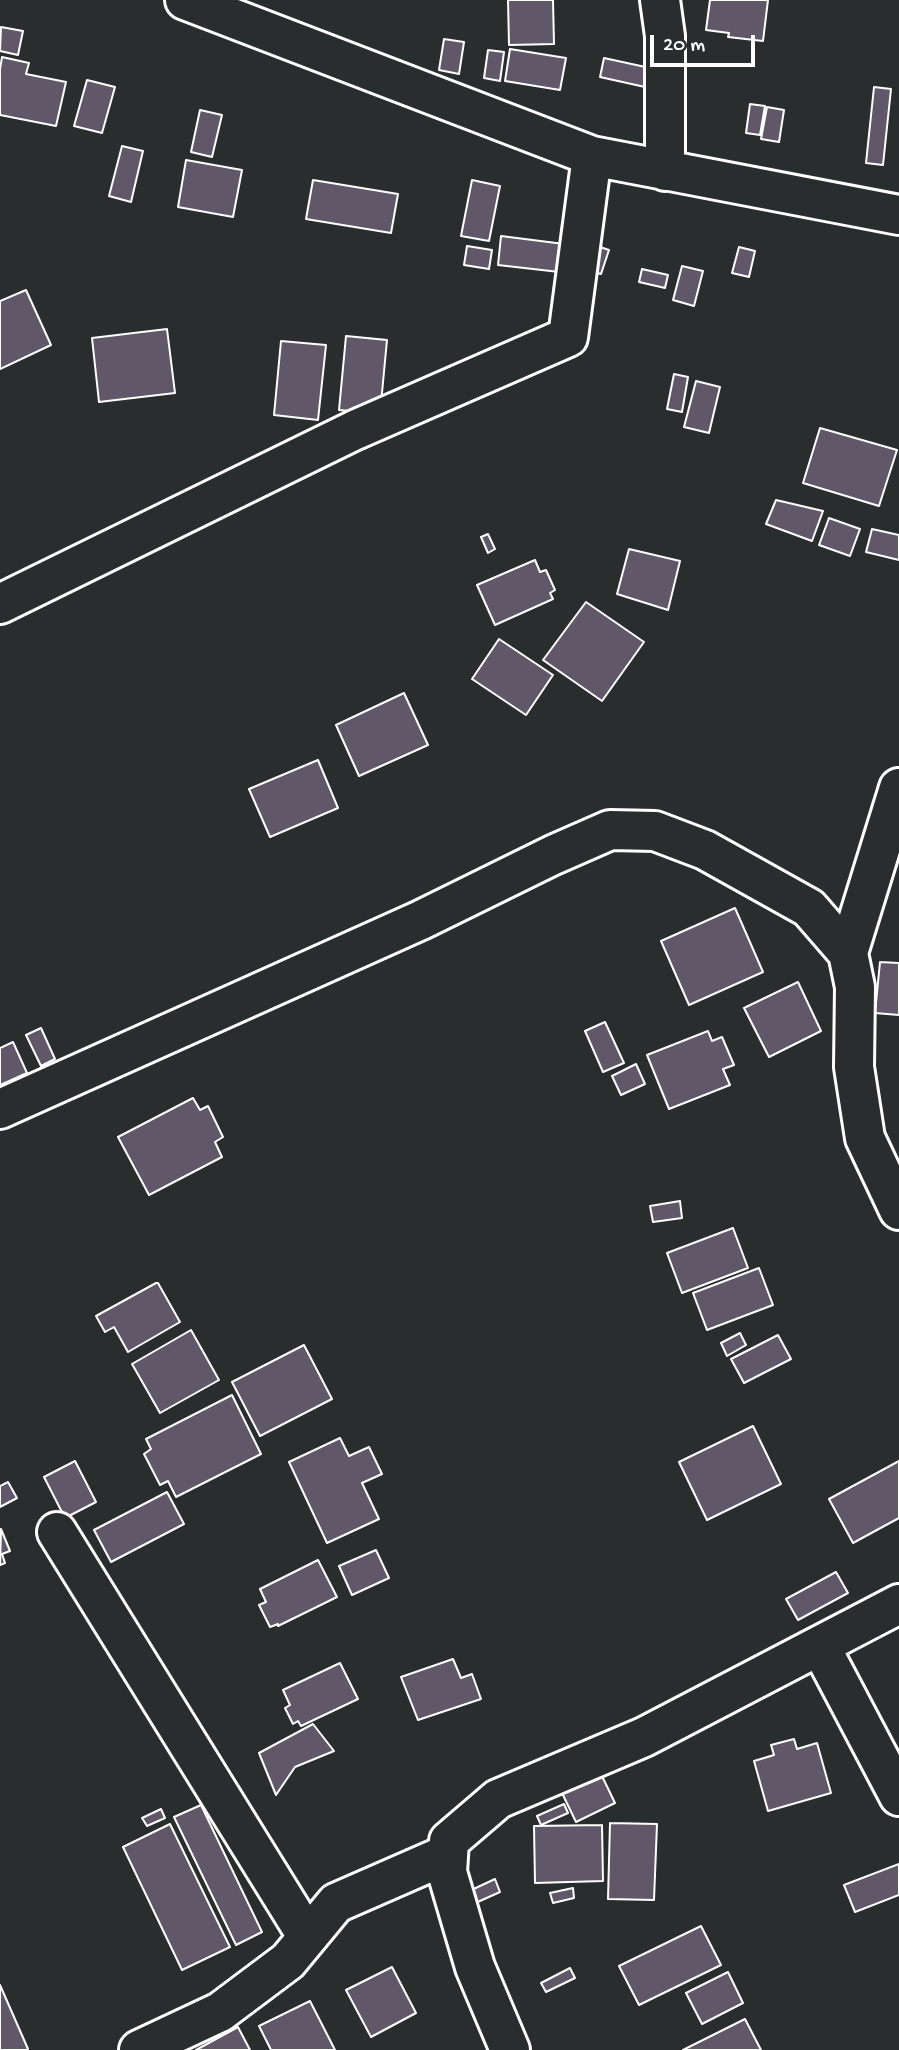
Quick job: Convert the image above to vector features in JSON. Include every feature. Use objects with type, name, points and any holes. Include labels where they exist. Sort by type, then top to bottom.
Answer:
[{"type":"street","points":[[185,0],[592,156],[899,215]]},
{"type":"street","points":[[660,0],[665,36],[665,171]]},
{"type":"street","points":[[0,604],[355,430],[568,337],[592,156]]},
{"type":"street","points":[[899,788],[848,953],[855,987],[854,1068],[865,1138],[899,1210]]},
{"type":"street","points":[[0,1109],[421,920],[610,830],[655,831],[705,850],[809,908],[848,953]]},
{"type":"street","points":[[57,1532],[307,1936]]},
{"type":"street","points":[[510,2050],[475,1968],[447,1872],[449,1841],[498,1798],[644,1737],[899,1604]]},
{"type":"street","points":[[820,1646],[899,1796]]},
{"type":"street","points":[[139,2050],[220,2012],[288,1961],[336,1903],[448,1854]]},
{"type":"building","points":[[508,0],[553,0],[554,44],[509,45]]},
{"type":"building","points":[[710,0],[768,0],[763,41],[728,37],[729,33],[706,30]]},
{"type":"building","points":[[1,27],[23,31],[18,55],[0,51]]},
{"type":"building","points":[[444,39],[464,42],[459,74],[439,70]]},
{"type":"building","points":[[510,49],[566,58],[560,90],[505,81]]},
{"type":"building","points":[[488,50],[504,52],[500,81],[484,78]]},
{"type":"building","points":[[2,57],[29,63],[26,74],[66,82],[56,126],[0,115]]},
{"type":"building","points":[[604,58],[650,68],[645,87],[600,77]]},
{"type":"building","points":[[87,80],[115,87],[102,133],[74,126]]},
{"type":"building","points":[[874,87],[891,89],[883,165],[866,163]]},
{"type":"building","points":[[750,104],[765,106],[760,135],[746,133]]},
{"type":"building","points":[[767,107],[784,110],[779,142],[761,139]]},
{"type":"building","points":[[200,110],[222,115],[212,157],[191,152]]},
{"type":"building","points":[[122,146],[143,151],[131,202],[109,196]]},
{"type":"building","points":[[186,160],[242,170],[233,217],[178,207]]},
{"type":"building","points":[[313,180],[398,194],[391,233],[306,219]]},
{"type":"building","points":[[472,180],[500,186],[489,241],[461,236]]},
{"type":"building","points":[[501,236],[572,245],[568,273],[498,265]]},
{"type":"building","points":[[594,245],[609,250],[601,274],[586,270]]},
{"type":"building","points":[[467,246],[492,250],[489,269],[464,265]]},
{"type":"building","points":[[739,247],[755,251],[749,277],[732,273]]},
{"type":"building","points":[[682,266],[703,271],[694,306],[673,300]]},
{"type":"building","points":[[642,269],[668,275],[665,288],[639,282]]},
{"type":"building","points":[[26,290],[51,345],[0,369],[0,301]]},
{"type":"building","points":[[167,329],[175,393],[99,402],[92,338]]},
{"type":"building","points":[[346,336],[387,340],[380,414],[339,410]]},
{"type":"building","points":[[281,341],[326,345],[318,420],[274,415]]},
{"type":"building","points":[[674,374],[688,377],[682,412],[667,409]]},
{"type":"building","points":[[696,381],[720,387],[709,433],[684,427]]},
{"type":"building","points":[[820,428],[897,450],[879,506],[803,483]]},
{"type":"building","points":[[776,500],[823,511],[812,541],[766,524]]},
{"type":"building","points":[[829,518],[860,529],[850,556],[819,545]]},
{"type":"building","points":[[872,529],[899,535],[899,560],[866,552]]},
{"type":"building","points":[[488,534],[495,549],[488,553],[481,537]]},
{"type":"building","points":[[629,549],[680,561],[668,610],[617,594]]},
{"type":"building","points":[[535,560],[540,572],[546,570],[555,590],[550,593],[553,599],[495,625],[477,585]]},
{"type":"building","points":[[586,602],[644,642],[602,701],[543,660]]},
{"type":"building","points":[[499,639],[553,675],[526,715],[472,679]]},
{"type":"building","points":[[404,693],[428,745],[359,776],[336,725]]},
{"type":"building","points":[[318,760],[338,808],[270,837],[249,789]]},
{"type":"building","points":[[735,908],[763,972],[689,1005],[661,941]]},
{"type":"building","points":[[880,962],[899,963],[899,1015],[875,1013]]},
{"type":"building","points":[[798,982],[821,1031],[769,1057],[744,1008]]},
{"type":"building","points":[[605,1022],[624,1063],[603,1072],[585,1031]]},
{"type":"building","points":[[41,1028],[55,1059],[41,1066],[26,1035]]},
{"type":"building","points":[[708,1031],[712,1041],[722,1037],[734,1065],[723,1069],[730,1085],[669,1109],[647,1055]]},
{"type":"building","points":[[13,1042],[27,1073],[0,1085],[0,1048]]},
{"type":"building","points":[[636,1064],[645,1084],[621,1095],[612,1076]]},
{"type":"building","points":[[193,1098],[200,1110],[208,1106],[223,1137],[215,1142],[222,1157],[149,1195],[118,1137]]},
{"type":"building","points":[[680,1201],[682,1218],[653,1222],[650,1206]]},
{"type":"building","points":[[733,1228],[748,1268],[682,1293],[667,1253]]},
{"type":"building","points":[[759,1268],[773,1305],[707,1330],[693,1293]]},
{"type":"building","points":[[156,1283],[180,1322],[128,1352],[114,1327],[105,1332],[96,1316]]},
{"type":"building","points":[[191,1330],[219,1380],[160,1413],[132,1364]]},
{"type":"building","points":[[740,1333],[746,1345],[727,1356],[721,1343]]},
{"type":"building","points":[[778,1335],[791,1359],[744,1383],[731,1359]]},
{"type":"building","points":[[304,1345],[332,1399],[260,1436],[232,1382]]},
{"type":"building","points":[[232,1395],[261,1454],[176,1497],[168,1481],[160,1485],[144,1454],[151,1449],[146,1439]]},
{"type":"building","points":[[753,1426],[781,1484],[707,1520],[679,1462]]},
{"type":"building","points":[[340,1438],[349,1456],[369,1447],[382,1474],[362,1483],[379,1519],[327,1543],[289,1462]]},
{"type":"building","points":[[75,1461],[96,1502],[65,1518],[44,1477]]},
{"type":"building","points":[[899,1461],[899,1518],[853,1543],[829,1499]]},
{"type":"building","points":[[8,1482],[17,1498],[0,1507],[0,1486]]},
{"type":"building","points":[[167,1492],[184,1524],[111,1562],[94,1530]]},
{"type":"building","points":[[1,1529],[10,1551],[2,1554],[5,1563],[0,1565]]},
{"type":"building","points":[[376,1550],[389,1578],[352,1595],[339,1566]]},
{"type":"building","points":[[318,1560],[337,1597],[278,1626],[270,1627],[259,1605],[266,1602],[260,1589]]},
{"type":"building","points":[[836,1572],[848,1593],[798,1620],[786,1599]]},
{"type":"building","points":[[453,1659],[461,1678],[472,1674],[481,1699],[418,1720],[401,1677]]},
{"type":"building","points":[[340,1663],[358,1699],[301,1726],[298,1721],[293,1724],[285,1708],[290,1705],[283,1690]]},
{"type":"building","points":[[313,1724],[334,1751],[295,1767],[276,1795],[259,1753]]},
{"type":"building","points":[[794,1739],[797,1749],[817,1743],[831,1793],[768,1811],[754,1761],[774,1755],[771,1745]]},
{"type":"building","points":[[601,1774],[615,1803],[576,1822],[562,1793]]},
{"type":"building","points":[[564,1804],[568,1813],[541,1825],[537,1816]]},
{"type":"building","points":[[201,1805],[262,1932],[236,1945],[174,1817]]},
{"type":"building","points":[[161,1809],[165,1818],[147,1826],[142,1818]]},
{"type":"building","points":[[610,1823],[657,1824],[654,1900],[608,1899]]},
{"type":"building","points":[[170,1824],[230,1947],[182,1970],[123,1847]]},
{"type":"building","points":[[602,1825],[603,1881],[535,1883],[534,1826]]},
{"type":"building","points":[[899,1864],[899,1895],[855,1912],[844,1885]]},
{"type":"building","points":[[495,1879],[500,1892],[471,1905],[465,1893]]},
{"type":"building","points":[[573,1888],[574,1898],[553,1903],[550,1893]]},
{"type":"building","points":[[701,1926],[721,1965],[639,2005],[619,1966]]},
{"type":"building","points":[[392,1967],[416,2013],[371,2037],[346,1990]]},
{"type":"building","points":[[570,1968],[575,1978],[546,1992],[541,1983]]},
{"type":"building","points":[[728,1972],[743,2003],[702,2024],[686,1993]]},
{"type":"building","points":[[0,1985],[28,2049],[27,2050],[0,2050]]},
{"type":"building","points":[[310,2001],[335,2050],[271,2050],[259,2026]]},
{"type":"building","points":[[745,2019],[761,2050],[683,2050]]},
{"type":"building","points":[[238,2027],[250,2050],[196,2050]]}]
